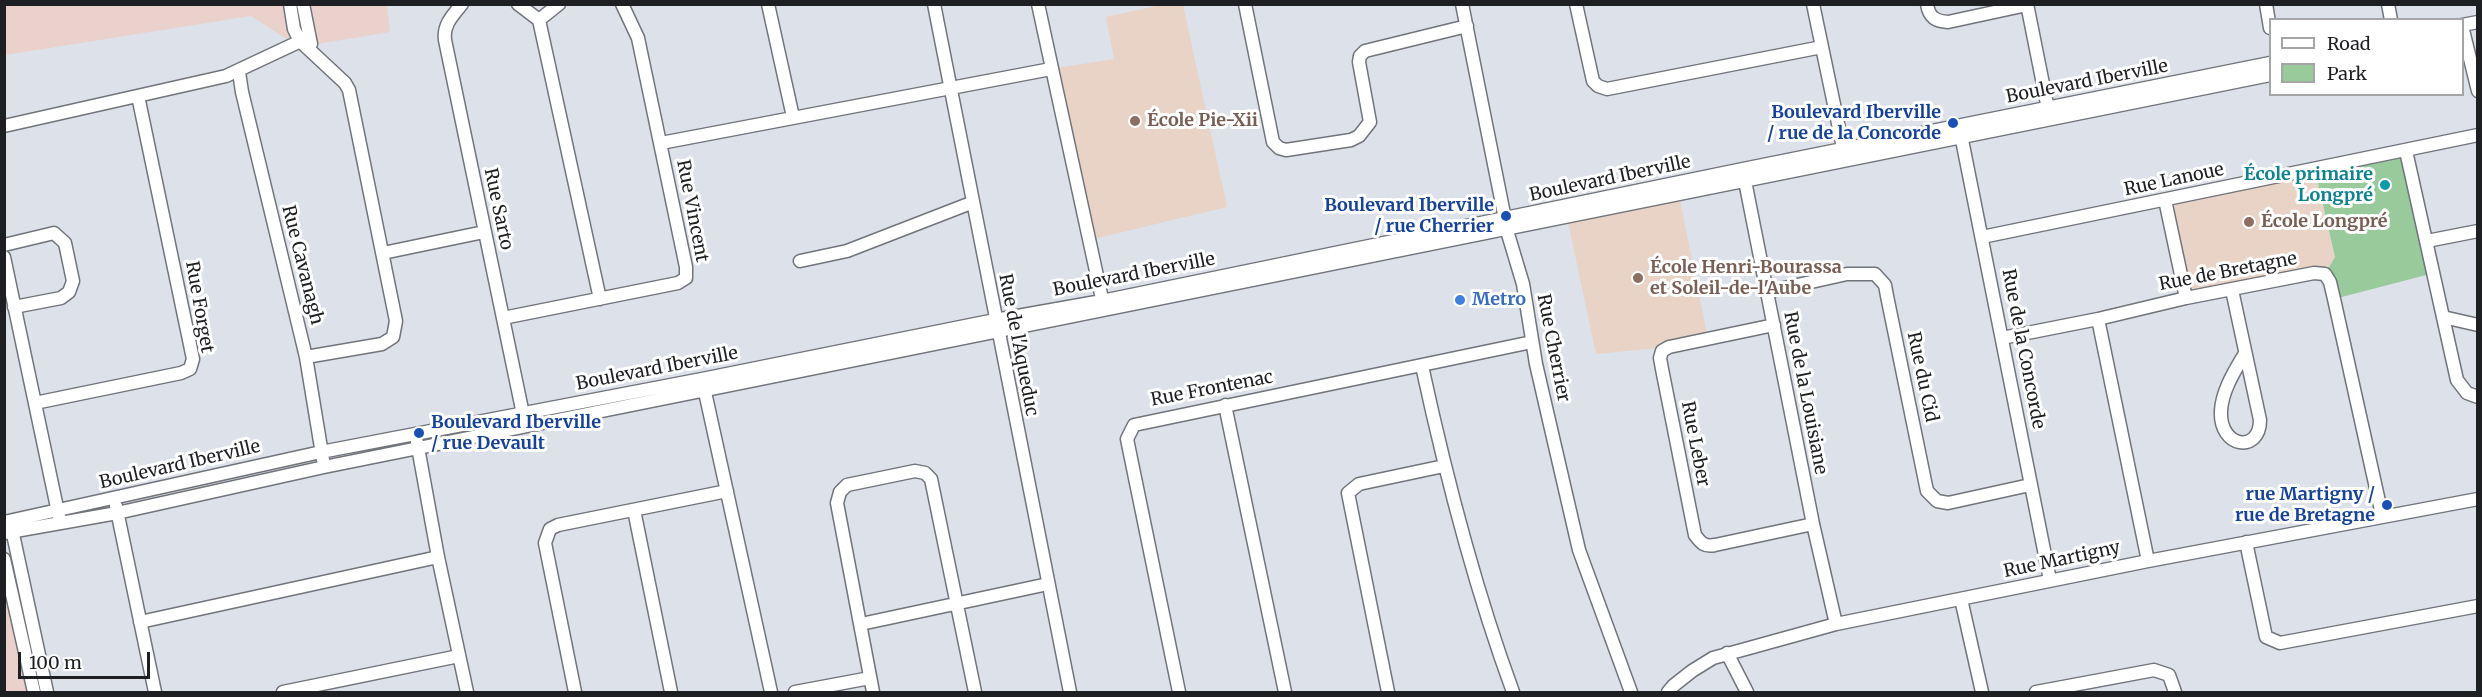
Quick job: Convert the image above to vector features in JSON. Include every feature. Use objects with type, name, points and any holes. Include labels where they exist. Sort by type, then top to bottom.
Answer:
[{"type":"street","points":[[290,4],[294,29],[349,90],[396,321],[393,337],[382,344],[306,357]]},
{"type":"street","points":[[303,4],[304,39]]},
{"type":"street","name":"Rue Sarto","points":[[462,4],[444,31],[526,426]]},
{"type":"street","points":[[518,4],[539,20],[600,299]]},
{"type":"street","points":[[539,20],[559,4]]},
{"type":"street","name":"Rue Vincent","points":[[503,318],[678,283],[686,278],[686,267],[638,38],[622,4]]},
{"type":"street","points":[[768,4],[793,117]]},
{"type":"street","name":"Rue de l'Aqueduc","points":[[934,4],[971,203],[1070,693]]},
{"type":"street","points":[[1038,4],[1103,306]]},
{"type":"street","points":[[1245,4],[1273,142],[1279,148],[1286,150],[1351,140],[1366,130],[1370,122],[1359,62],[1360,56],[1365,51],[1467,26]]},
{"type":"street","name":"Rue Cherrier","points":[[1462,4],[1506,224],[1523,284],[1532,342],[1580,550],[1631,693]]},
{"type":"street","points":[[1576,4],[1593,81],[1598,86],[1607,89],[1821,47]]},
{"type":"street","points":[[1813,4],[1845,155]]},
{"type":"street","points":[[1926,4],[1932,18],[1948,22],[2027,5],[2049,114]]},
{"type":"street","points":[[2478,22],[2466,31],[2478,91]]},
{"type":"street","points":[[4,126],[239,72],[304,39]]},
{"type":"street","name":"Boulevard Iberville","points":[[2049,114],[2269,63]]},
{"type":"street","points":[[661,143],[1051,69]]},
{"type":"street","name":"Rue Cavanagh","points":[[239,72],[306,357],[324,467]]},
{"type":"street","name":"Boulevard Iberville","points":[[58,516],[117,513],[324,467],[526,426],[703,385],[2049,114],[2269,75]]},
{"type":"street","name":"Rue Forget","points":[[35,403],[181,373],[190,369],[193,359],[138,96]]},
{"type":"street","name":"Rue de la Concorde","points":[[1960,132],[2050,580]]},
{"type":"street","name":"Rue Lanoue","points":[[1982,237],[2478,135]]},
{"type":"street","points":[[2406,151],[2457,380],[2467,393],[2478,397]]},
{"type":"street","name":"Rue de la Louisiane","points":[[1744,175],[1813,524],[1836,624]]},
{"type":"street","points":[[2165,200],[2186,298]]},
{"type":"street","points":[[800,261],[847,251],[971,203]]},
{"type":"street","points":[[2427,241],[2478,231]]},
{"type":"street","points":[[383,253],[484,232]]},
{"type":"street","points":[[4,245],[54,233],[65,243],[73,281],[69,292],[61,298],[14,307]]},
{"type":"street","points":[[4,257],[58,516]]},
{"type":"street","name":"Rue de Bretagne","points":[[2002,338],[2098,319],[2186,298],[2314,273],[2325,274],[2330,282],[2382,515]]},
{"type":"street","name":"Rue du Cid","points":[[1766,292],[1847,274],[1875,274],[1885,285],[1927,491],[1937,501],[1948,503],[2030,484]]},
{"type":"street","points":[[2232,290],[2244,355],[2260,420],[2260,430],[2249,441],[2242,443],[2234,442],[2224,433],[2221,411],[2231,377],[2244,355]]},
{"type":"street","points":[[2444,317],[2478,325]]},
{"type":"street","points":[[2098,319],[2148,561]]},
{"type":"street","name":"Rue Leber","points":[[1774,326],[1669,347],[1662,351],[1660,358],[1662,369],[1695,535],[1701,543],[1707,546],[1714,545],[1813,524]]},
{"type":"street","name":"Rue Frontenac","points":[[1179,693],[1127,439],[1134,425],[1144,421],[1532,342]]},
{"type":"street","points":[[1422,366],[1444,466],[1486,620],[1513,693]]},
{"type":"street","points":[[703,385],[771,693]]},
{"type":"street","name":"Boulevard Iberville","points":[[8,526],[58,516],[115,498],[321,452],[523,412],[703,385]]},
{"type":"street","points":[[1226,405],[1285,693]]},
{"type":"street","points":[[415,435],[467,693]]},
{"type":"street","points":[[1388,693],[1348,493],[1359,484],[1444,466]]},
{"type":"street","points":[[873,693],[837,503],[840,492],[847,485],[915,471],[925,472],[931,479],[975,693]]},
{"type":"street","points":[[574,693],[545,543],[550,529],[558,525],[727,491]]},
{"type":"street","points":[[115,498],[155,693]]},
{"type":"street","name":"Rue Martigny","points":[[1668,693],[1692,671],[1727,652],[1836,624],[2382,515],[2478,499]]},
{"type":"street","points":[[634,510],[671,693]]},
{"type":"street","points":[[8,526],[47,693]]},
{"type":"street","points":[[2246,542],[2266,637],[2274,642],[2280,643],[2478,606]]},
{"type":"street","points":[[140,622],[438,557]]},
{"type":"street","points":[[4,559],[33,693]]},
{"type":"street","points":[[861,624],[1048,584]]},
{"type":"street","points":[[1961,599],[1982,693]]},
{"type":"street","points":[[1727,652],[1747,693]]},
{"type":"street","points":[[283,693],[459,656]]},
{"type":"street","points":[[2036,693],[2154,670],[2169,675],[2175,693]]},
{"type":"street","points":[[795,693],[870,678]]},
{"type":"shaded area","points":[[5,5],[387,5],[390,32],[299,47],[251,16],[5,55]]},
{"type":"shaded area","name":"École Pie-Xii","points":[[1161,5],[1183,5],[1227,207],[1089,240],[1051,69],[1114,59],[1106,17]]},
{"type":"shaded area","name":"École Longpré","points":[[2315,170],[2335,257],[2325,274],[2186,298],[2165,200]]},
{"type":"shaded area","name":"École Henri-Bourassa et Soleil-de-l'Aube","points":[[1679,195],[1708,339],[1669,347],[1596,354],[1567,217]]},
{"type":"shaded area","points":[[5,559],[34,692],[5,692]]},
{"type":"green space","points":[[2406,151],[2434,273],[2334,299],[2325,274],[2335,257],[2315,170]]},
{"type":"place","name":"École Pie-Xii","points":[[1135,121]]},
{"type":"place","name":"Boulevard Iberville / rue de la Concorde","points":[[1953,123]]},
{"type":"place","name":"École primaire Longpré","points":[[2385,185]]},
{"type":"place","name":"Boulevard Iberville / rue Cherrier","points":[[1506,216]]},
{"type":"place","name":"École Longpré","points":[[2249,222]]},
{"type":"place","name":"École Henri-Bourassa et Soleil-de-l'Aube","points":[[1638,278]]},
{"type":"place","name":"Metro","points":[[1460,300]]},
{"type":"place","name":"Boulevard Iberville / rue Devault","points":[[419,433]]},
{"type":"place","name":"rue Martigny / rue de Bretagne","points":[[2387,505]]}]
